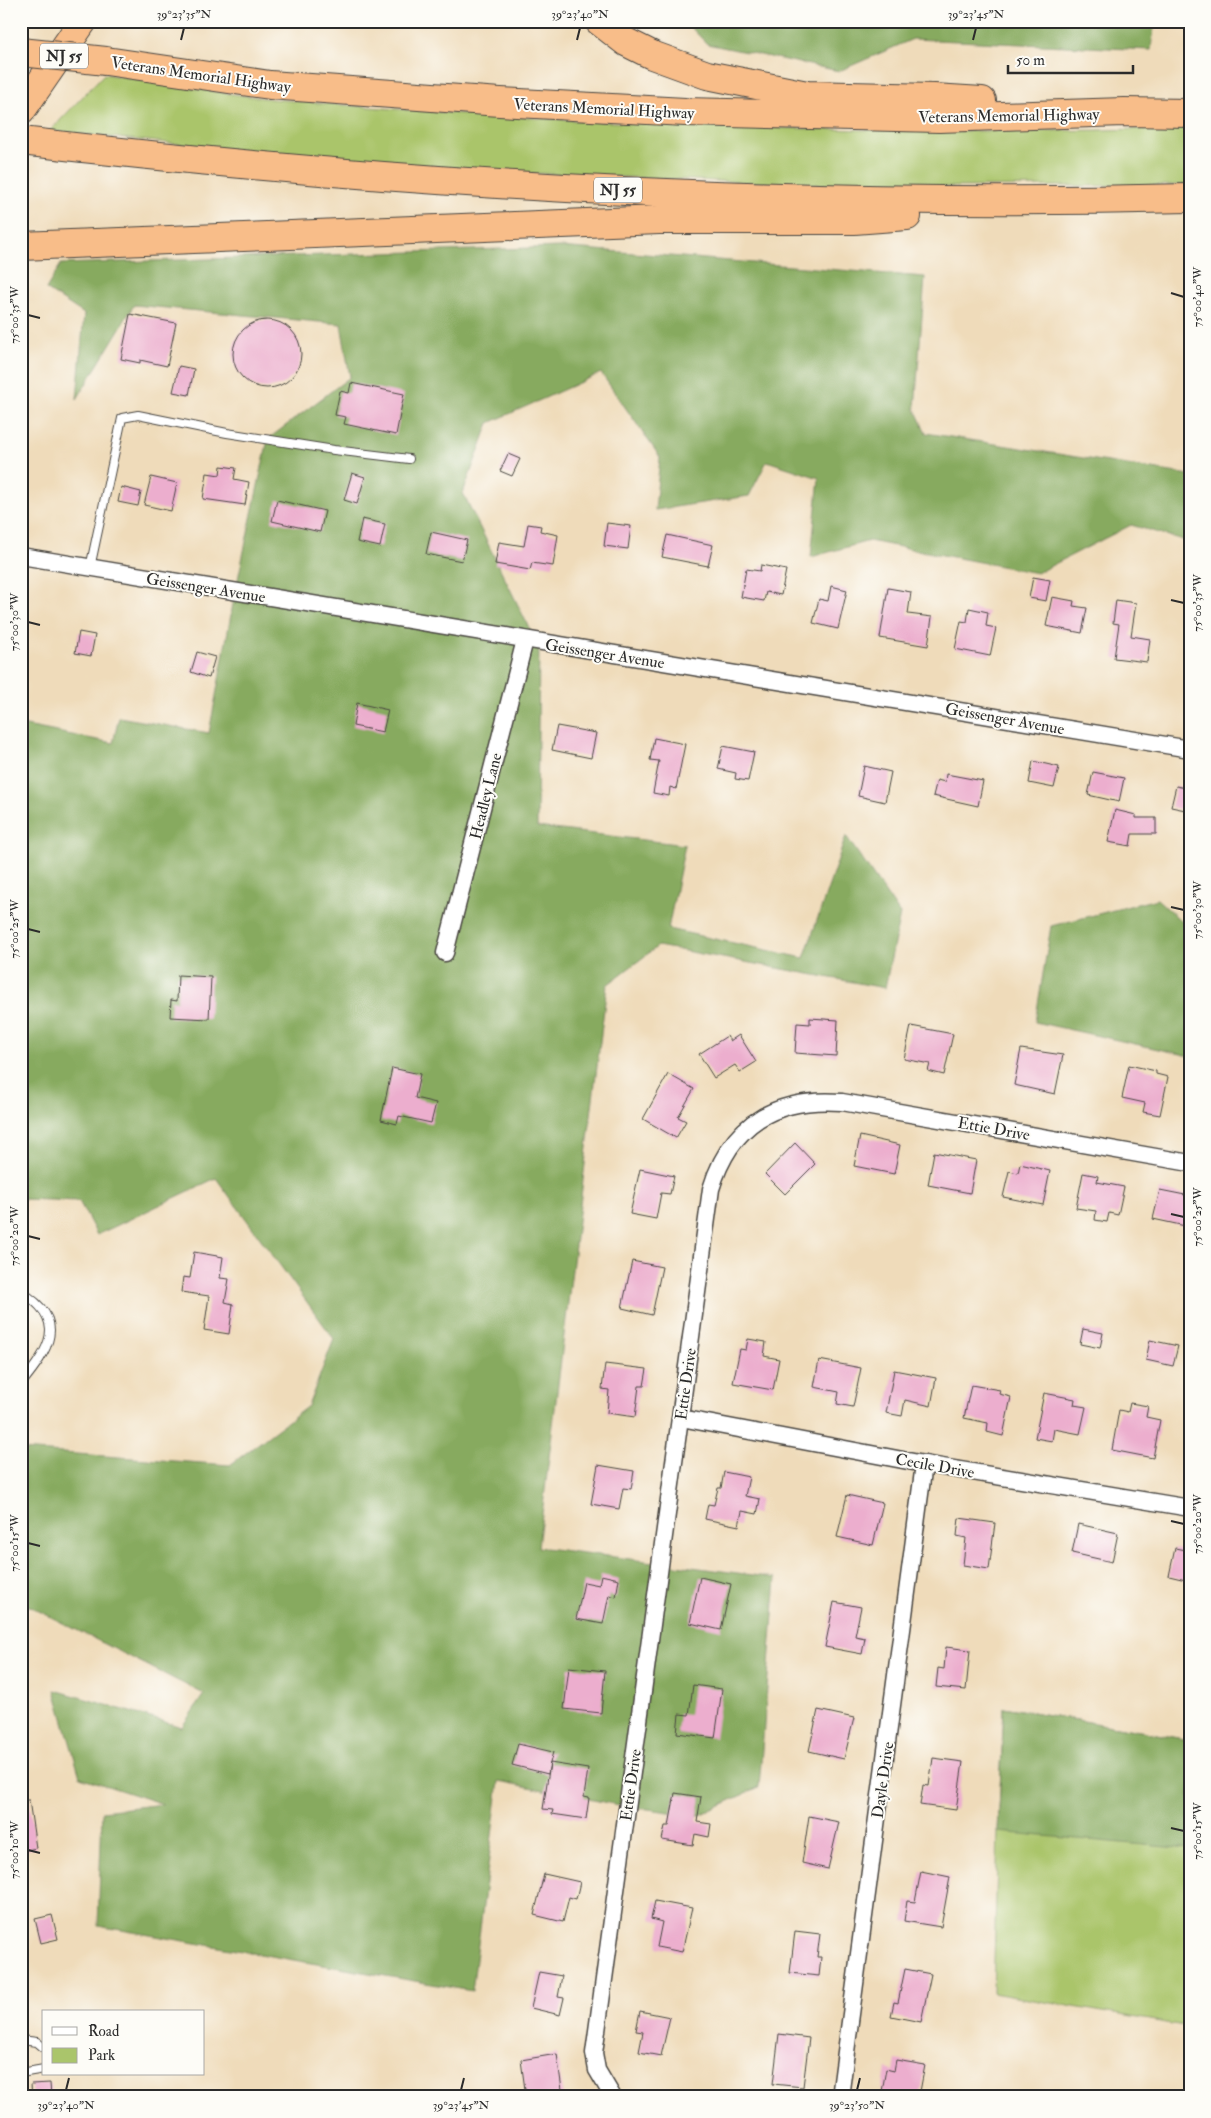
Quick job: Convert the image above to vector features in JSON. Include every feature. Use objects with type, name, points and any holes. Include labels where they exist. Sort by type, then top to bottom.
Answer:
[{"type":"highway","points":[[21,111],[82,21]]},
{"type":"highway","points":[[599,21],[626,42],[652,55],[693,71],[807,95],[934,98],[1124,112]]},
{"type":"highway","name":"Veterans Memorial Highway","points":[[21,52],[106,61],[270,85],[500,102],[685,112],[939,118],[1124,112],[1190,113]]},
{"type":"highway","name":"NJ 55","points":[[21,141],[276,167],[502,185],[799,198],[938,201],[1190,198]]},
{"type":"highway","points":[[21,246],[659,220],[854,220],[1130,199]]},
{"type":"street","name":"Geissenger Avenue","points":[[21,556],[1190,748]]},
{"type":"street","name":"Headley Lane","points":[[445,953],[525,640]]},
{"type":"street","name":"Ettie Drive","points":[[613,2097],[597,2070],[594,2053],[711,1189],[717,1168],[727,1150],[741,1132],[768,1114],[797,1104],[819,1100],[842,1102],[1190,1163]]},
{"type":"street","name":"Cecile Drive","points":[[681,1418],[924,1464],[1190,1508]]},
{"type":"street","name":"Dayle Drive","points":[[840,2097],[924,1464]]},
{"type":"lane","points":[[90,568],[122,418],[138,415],[226,433],[334,450],[409,459]]},
{"type":"lane","points":[[21,1292],[38,1304],[50,1320],[51,1333],[48,1347],[39,1363],[21,1384]]},
{"type":"lane","points":[[21,2040],[37,2042],[42,2046]]},
{"type":"lane","points":[[21,2073],[42,2069]]},
{"type":"green space","points":[[685,21],[1155,21],[1151,50],[913,39],[839,71],[707,44]]},
{"type":"green space","points":[[104,74],[272,99],[407,110],[609,122],[812,129],[954,131],[1048,131],[1190,127],[1190,185],[938,187],[790,184],[503,172],[278,154],[50,131]]},
{"type":"green space","points":[[560,247],[925,277],[915,409],[926,433],[1190,475],[1190,542],[1131,525],[1037,573],[869,541],[811,557],[819,478],[767,461],[749,496],[655,510],[660,457],[601,373],[489,423],[463,493],[539,648],[537,827],[685,845],[668,929],[804,958],[846,836],[900,914],[885,988],[658,946],[607,985],[538,1547],[776,1578],[759,1787],[697,1816],[613,1804],[499,1781],[472,1991],[98,1926],[102,1811],[163,1804],[80,1777],[55,1690],[182,1727],[204,1694],[21,1602],[21,1450],[230,1465],[308,1406],[334,1339],[216,1178],[97,1235],[79,1201],[21,1199],[21,725],[113,743],[119,717],[209,733],[235,593],[268,439],[350,377],[341,324],[134,305],[77,399],[84,314],[46,289],[61,264]]},
{"type":"green space","points":[[1157,899],[1190,929],[1190,1056],[1035,1022],[1051,926]]},
{"type":"green space","points":[[1004,1707],[1190,1740],[1190,2027],[993,1993]]},
{"type":"green space","points":[[1004,1707],[1190,1740],[1190,1849],[998,1832]]},
{"type":"building","points":[[130,314],[176,323],[167,366],[140,360],[140,363],[121,359]]},
{"type":"building","points":[[267,320],[280,323],[291,330],[298,341],[301,354],[298,367],[291,378],[280,385],[267,388],[254,385],[243,378],[236,367],[233,354],[236,341],[243,330],[254,323]]},
{"type":"building","points":[[179,366],[194,369],[189,395],[173,392]]},
{"type":"building","points":[[351,383],[404,394],[396,435],[344,424],[346,417],[335,415],[340,391],[349,393]]},
{"type":"building","points":[[508,454],[520,459],[512,476],[500,471]]},
{"type":"building","points":[[221,466],[236,468],[234,479],[249,482],[245,505],[203,499],[207,473],[220,475]]},
{"type":"building","points":[[352,473],[365,477],[357,504],[344,500]]},
{"type":"building","points":[[151,477],[177,483],[171,511],[144,505]]},
{"type":"building","points":[[121,487],[141,492],[138,506],[118,502]]},
{"type":"building","points":[[277,500],[325,511],[320,532],[272,521]]},
{"type":"building","points":[[362,519],[385,524],[380,547],[357,542]]},
{"type":"building","points":[[607,523],[631,526],[628,549],[604,546]]},
{"type":"building","points":[[528,524],[541,526],[540,531],[558,535],[553,566],[532,563],[530,570],[495,564],[499,542],[524,546]]},
{"type":"building","points":[[431,532],[467,540],[462,561],[426,554]]},
{"type":"building","points":[[667,535],[713,545],[708,566],[662,557]]},
{"type":"building","points":[[761,565],[786,570],[781,595],[766,592],[764,601],[741,597],[746,569],[760,571]]},
{"type":"building","points":[[1033,577],[1050,580],[1046,601],[1029,598]]},
{"type":"building","points":[[831,586],[847,590],[838,629],[813,623],[819,599],[828,601]]},
{"type":"building","points":[[888,588],[911,592],[908,614],[932,617],[928,646],[880,638]]},
{"type":"building","points":[[1052,597],[1074,601],[1073,606],[1087,608],[1082,633],[1046,626]]},
{"type":"building","points":[[1116,600],[1136,603],[1131,636],[1150,639],[1147,662],[1114,658],[1119,624],[1113,623]]},
{"type":"building","points":[[969,608],[988,612],[986,626],[996,628],[990,656],[955,649],[961,621],[967,622]]},
{"type":"building","points":[[79,632],[95,635],[91,656],[75,653]]},
{"type":"building","points":[[197,652],[215,657],[209,678],[191,672]]},
{"type":"building","points":[[357,703],[388,710],[383,732],[353,726]]},
{"type":"building","points":[[557,726],[596,733],[591,758],[552,750]]},
{"type":"building","points":[[654,738],[685,744],[676,789],[670,787],[669,796],[653,793],[659,761],[650,760]]},
{"type":"building","points":[[723,746],[754,752],[748,781],[735,779],[736,773],[718,769]]},
{"type":"building","points":[[1033,761],[1059,767],[1054,788],[1029,783]]},
{"type":"building","points":[[864,766],[891,772],[885,802],[858,796]]},
{"type":"building","points":[[1093,772],[1124,778],[1119,802],[1088,795]]},
{"type":"building","points":[[946,774],[983,781],[978,806],[933,796],[937,780],[945,782]]},
{"type":"building","points":[[1176,786],[1190,789],[1190,811],[1171,807]]},
{"type":"building","points":[[1115,810],[1136,815],[1136,818],[1156,818],[1156,834],[1132,834],[1130,846],[1108,842]]},
{"type":"building","points":[[178,975],[211,977],[209,1019],[170,1017],[171,1000],[177,1001]]},
{"type":"building","points":[[810,1018],[838,1020],[836,1056],[795,1053],[797,1023],[810,1024]]},
{"type":"building","points":[[911,1026],[953,1034],[944,1075],[928,1071],[930,1064],[904,1059]]},
{"type":"building","points":[[739,1035],[756,1062],[740,1072],[735,1065],[714,1078],[699,1054],[727,1036],[730,1041]]},
{"type":"building","points":[[1021,1049],[1063,1055],[1055,1094],[1014,1085]]},
{"type":"building","points":[[1129,1065],[1156,1071],[1156,1074],[1168,1077],[1160,1115],[1143,1112],[1145,1103],[1122,1098]]},
{"type":"building","points":[[392,1068],[420,1074],[415,1098],[436,1103],[431,1123],[399,1116],[397,1124],[381,1120]]},
{"type":"building","points":[[668,1074],[694,1089],[678,1117],[686,1121],[676,1138],[643,1119]]},
{"type":"building","points":[[860,1136],[900,1145],[894,1174],[854,1166]]},
{"type":"building","points":[[795,1143],[815,1164],[785,1194],[765,1174]]},
{"type":"building","points":[[934,1152],[976,1160],[970,1193],[928,1185]]},
{"type":"building","points":[[1020,1164],[1050,1171],[1043,1205],[1003,1197],[1009,1171],[1018,1173]]},
{"type":"building","points":[[640,1169],[674,1176],[670,1194],[661,1193],[656,1219],[630,1214]]},
{"type":"building","points":[[1083,1173],[1098,1176],[1097,1182],[1124,1187],[1118,1215],[1109,1213],[1107,1222],[1095,1220],[1096,1211],[1076,1208]]},
{"type":"building","points":[[1160,1190],[1190,1196],[1190,1227],[1153,1219]]},
{"type":"building","points":[[194,1252],[223,1257],[220,1278],[229,1279],[225,1302],[233,1304],[229,1334],[204,1330],[209,1296],[181,1292],[183,1277],[190,1278]]},
{"type":"building","points":[[632,1261],[662,1267],[652,1315],[622,1308]]},
{"type":"building","points":[[1083,1329],[1103,1333],[1100,1348],[1080,1344]]},
{"type":"building","points":[[748,1339],[766,1342],[764,1356],[779,1359],[773,1390],[733,1383],[740,1349],[746,1350]]},
{"type":"building","points":[[1150,1340],[1178,1346],[1173,1366],[1146,1360]]},
{"type":"building","points":[[819,1360],[861,1368],[853,1407],[837,1404],[839,1392],[814,1387]]},
{"type":"building","points":[[605,1364],[647,1369],[644,1386],[639,1386],[635,1417],[607,1413],[609,1390],[602,1389]]},
{"type":"building","points":[[894,1370],[936,1378],[931,1406],[905,1400],[902,1416],[886,1413]]},
{"type":"building","points":[[971,1385],[1000,1390],[999,1394],[1011,1397],[1003,1436],[987,1432],[988,1423],[964,1418]]},
{"type":"building","points":[[1044,1393],[1075,1399],[1074,1405],[1086,1407],[1080,1434],[1054,1429],[1052,1441],[1035,1438]]},
{"type":"building","points":[[1130,1403],[1148,1406],[1146,1417],[1160,1420],[1153,1458],[1112,1450],[1119,1410],[1128,1412]]},
{"type":"building","points":[[598,1465],[634,1471],[631,1489],[623,1488],[619,1509],[591,1504]]},
{"type":"building","points":[[724,1472],[749,1477],[745,1496],[760,1499],[757,1514],[742,1511],[739,1526],[705,1519],[708,1504],[714,1505],[718,1488],[721,1488]]},
{"type":"building","points":[[847,1495],[883,1503],[873,1545],[837,1537]]},
{"type":"building","points":[[959,1518],[995,1523],[989,1569],[963,1565],[966,1538],[957,1536]]},
{"type":"building","points":[[1078,1524],[1118,1533],[1112,1562],[1072,1553]]},
{"type":"building","points":[[1175,1548],[1190,1551],[1190,1581],[1169,1576]]},
{"type":"building","points":[[601,1575],[619,1579],[616,1597],[609,1595],[603,1624],[576,1619],[584,1582],[599,1585]]},
{"type":"building","points":[[700,1577],[731,1584],[721,1630],[690,1623]]},
{"type":"building","points":[[834,1602],[861,1607],[855,1636],[865,1638],[862,1654],[825,1647]]},
{"type":"building","points":[[946,1647],[970,1650],[966,1690],[936,1687],[938,1668],[944,1669]]},
{"type":"building","points":[[569,1667],[605,1671],[601,1713],[564,1709]]},
{"type":"building","points":[[693,1685],[722,1689],[715,1738],[677,1733],[679,1714],[689,1715]]},
{"type":"building","points":[[818,1710],[854,1718],[844,1759],[809,1751]]},
{"type":"building","points":[[518,1744],[553,1752],[548,1774],[512,1765]]},
{"type":"building","points":[[933,1758],[963,1762],[956,1810],[920,1805],[923,1785],[929,1786]]},
{"type":"building","points":[[550,1763],[588,1769],[584,1797],[589,1798],[586,1819],[552,1814],[553,1810],[543,1809]]},
{"type":"building","points":[[675,1793],[701,1797],[697,1822],[711,1824],[709,1837],[695,1834],[693,1845],[662,1840],[665,1826],[669,1826]]},
{"type":"building","points":[[21,1800],[29,1800],[36,1848],[21,1851]]},
{"type":"building","points":[[809,1816],[839,1822],[828,1869],[802,1863]]},
{"type":"building","points":[[921,1871],[950,1877],[941,1927],[904,1921],[907,1901],[915,1902]]},
{"type":"building","points":[[544,1874],[580,1882],[576,1899],[569,1897],[563,1922],[534,1915]]},
{"type":"building","points":[[655,1901],[692,1908],[682,1952],[657,1947],[662,1922],[651,1919]]},
{"type":"building","points":[[52,1915],[58,1939],[41,1943],[35,1919]]},
{"type":"building","points":[[795,1931],[820,1934],[817,1957],[821,1957],[819,1976],[790,1973]]},
{"type":"building","points":[[905,1969],[931,1974],[921,2022],[891,2016],[894,2002],[898,2003]]},
{"type":"building","points":[[539,1972],[562,1976],[558,1997],[564,1998],[560,2015],[531,2008]]},
{"type":"building","points":[[640,2011],[670,2017],[661,2056],[639,2052],[643,2032],[636,2031]]},
{"type":"building","points":[[779,2034],[809,2038],[803,2087],[773,2084]]},
{"type":"building","points":[[557,2054],[563,2097],[526,2097],[521,2060]]},
{"type":"building","points":[[896,2060],[925,2065],[919,2097],[881,2097],[886,2069],[894,2071]]},
{"type":"building","points":[[50,2083],[51,2097],[32,2097],[31,2084]]}]
